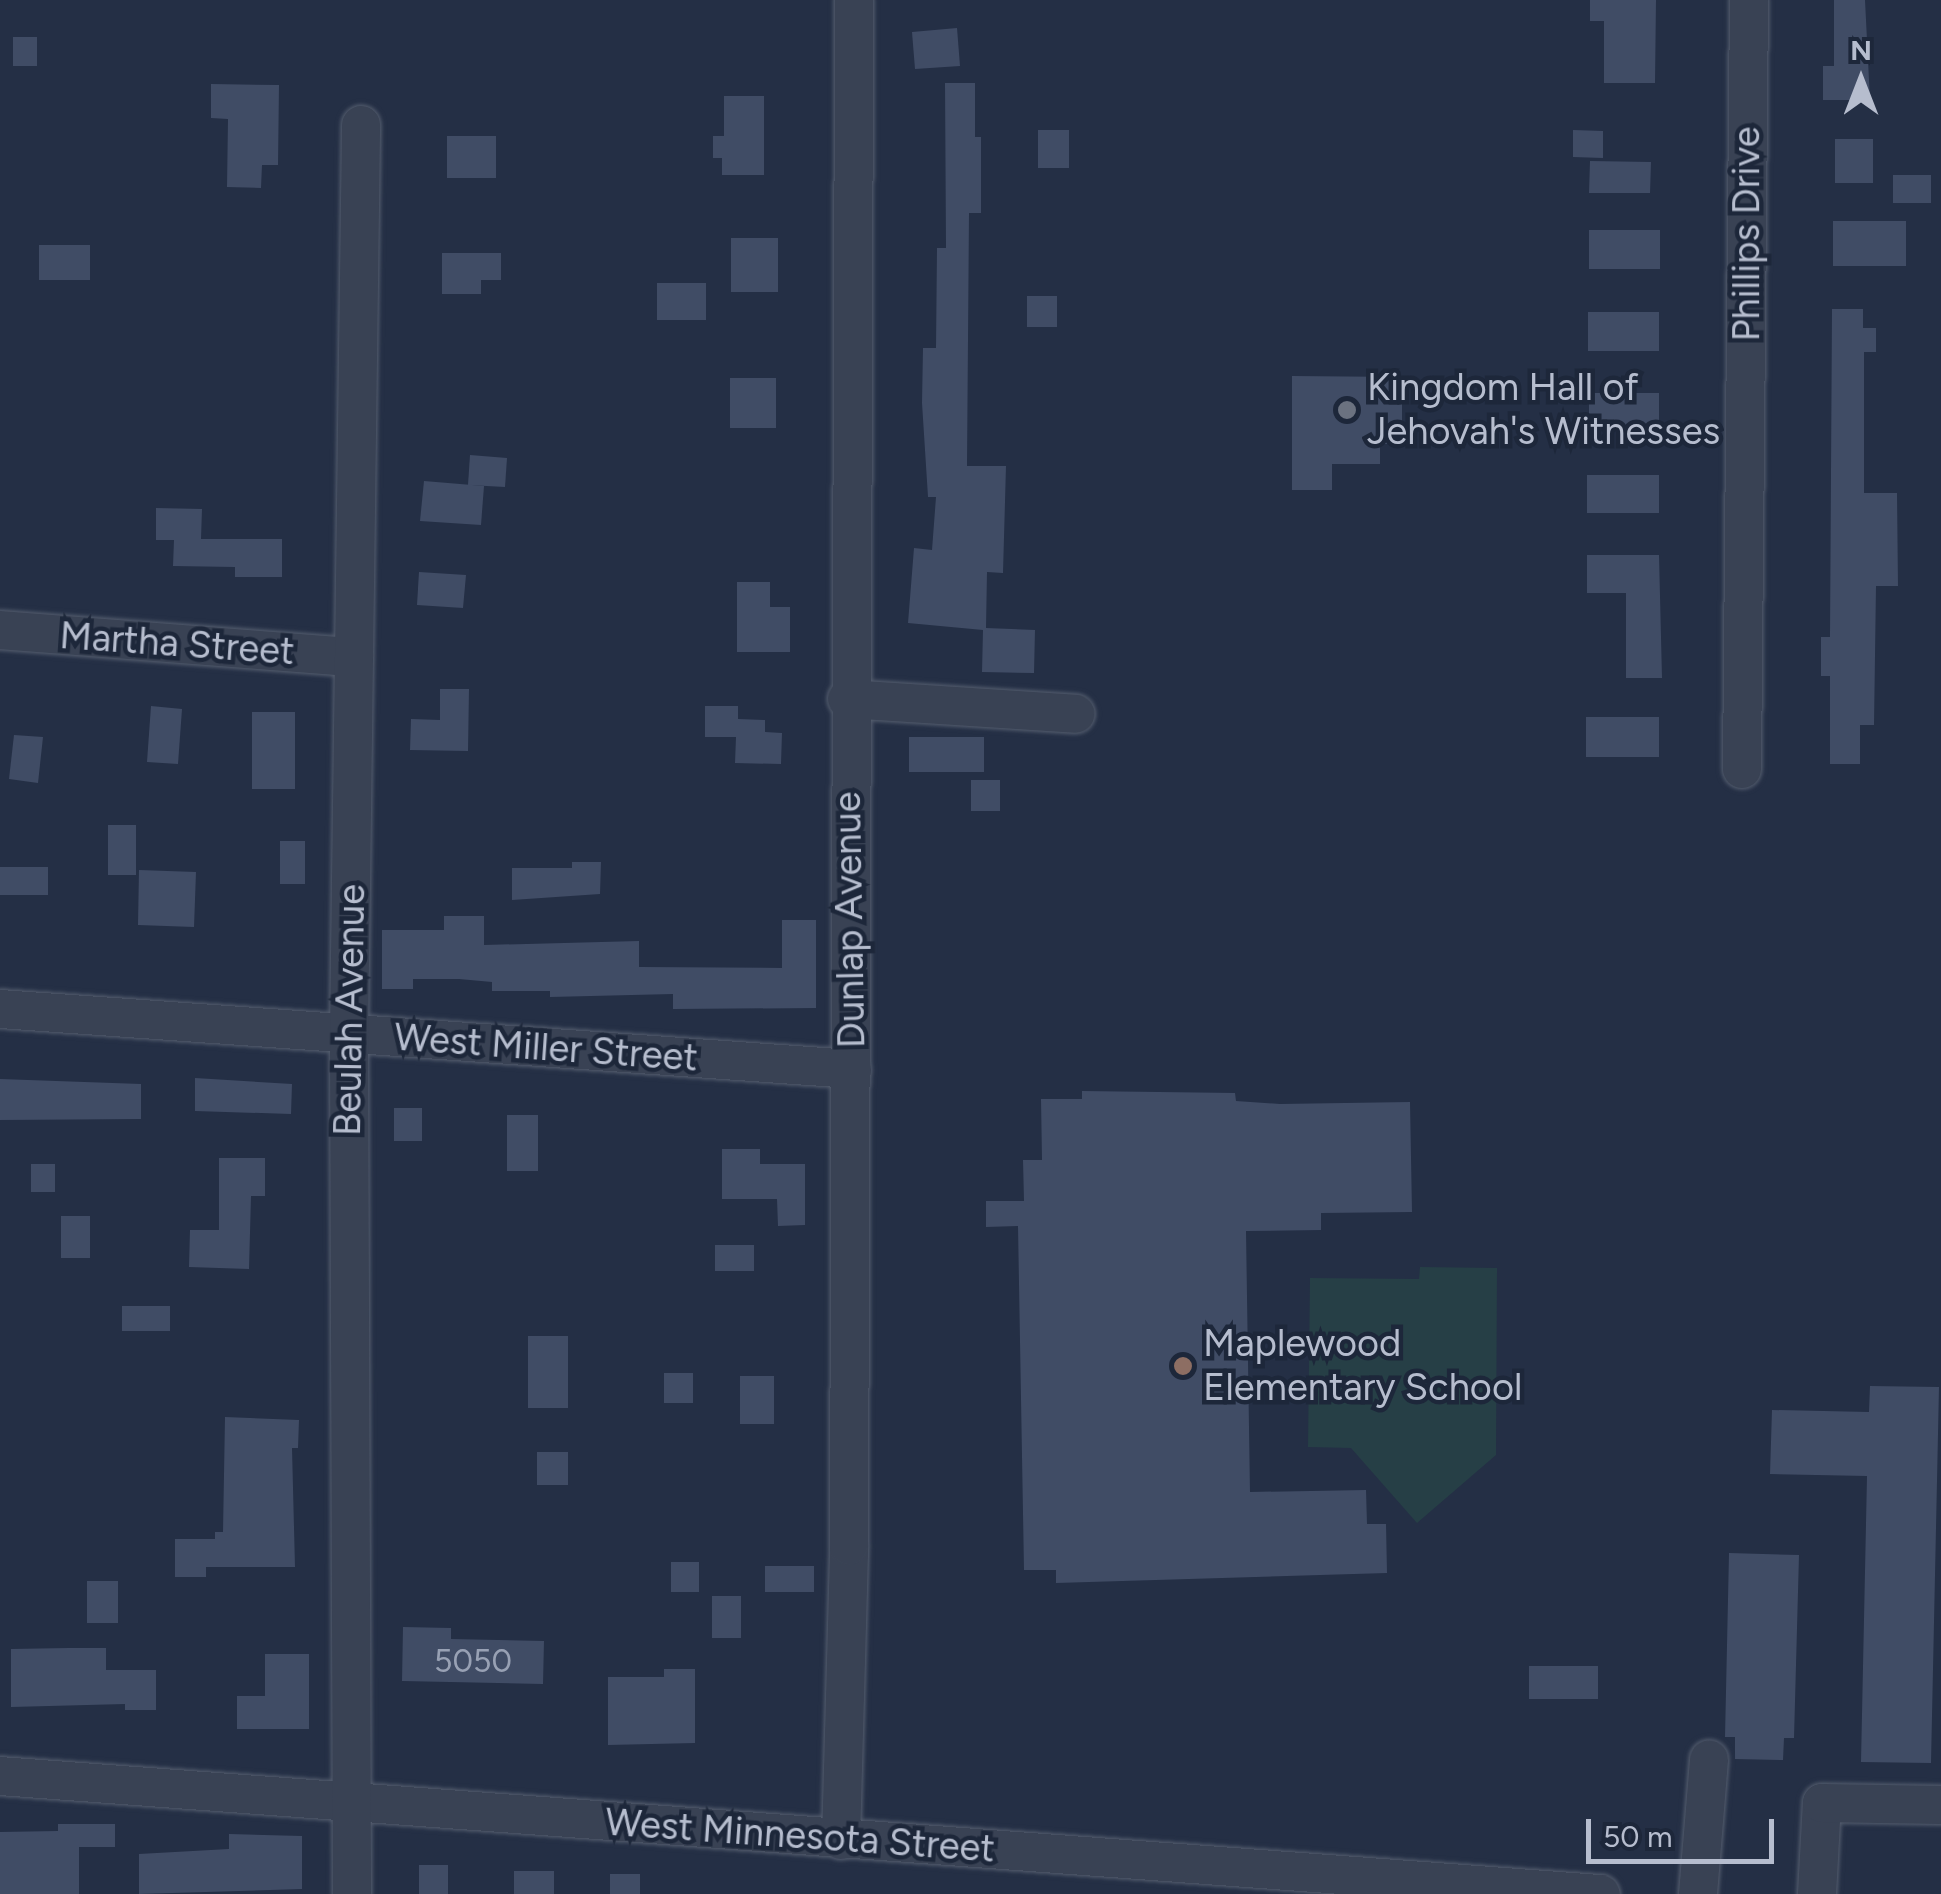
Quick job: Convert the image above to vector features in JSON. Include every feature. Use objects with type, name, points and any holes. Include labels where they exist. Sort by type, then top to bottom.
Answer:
[{"type":"street","name":"Dunlap Avenue","points":[[841,1840],[852,1070],[847,699],[854,0]]},
{"type":"street","name":"Phillips Drive","points":[[1742,768],[1749,0]]},
{"type":"street","name":"Beulah Avenue","points":[[352,1894],[349,1034],[361,126]]},
{"type":"street","name":"Martha Street","points":[[0,630],[354,658]]},
{"type":"street","points":[[847,699],[1076,714]]},
{"type":"street","name":"West Miller Street","points":[[0,1009],[852,1070]]},
{"type":"street","points":[[1698,1894],[1709,1759]]},
{"type":"street","name":"West Minnesota Street","points":[[0,1776],[1601,1894]]},
{"type":"street","points":[[1817,1894],[1822,1803],[1941,1805]]},
{"type":"green space","points":[[1420,1267],[1497,1268],[1496,1455],[1417,1523],[1351,1448],[1308,1447],[1310,1278],[1419,1279]]},
{"type":"building","points":[[1590,0],[1656,0],[1655,83],[1604,83],[1604,21],[1590,21]]},
{"type":"building","points":[[1834,0],[1865,0],[1870,100],[1823,100],[1823,66],[1834,66]]},
{"type":"building","points":[[957,28],[960,66],[915,69],[912,32]]},
{"type":"building","points":[[13,37],[37,37],[37,66],[13,66]]},
{"type":"building","points":[[945,83],[975,83],[975,137],[981,137],[981,213],[969,213],[967,466],[1006,466],[1003,573],[987,572],[986,628],[1035,630],[1034,673],[982,672],[983,630],[908,623],[914,548],[932,550],[936,497],[928,497],[923,348],[936,348],[937,248],[946,248]]},
{"type":"building","points":[[211,84],[279,85],[278,165],[262,165],[261,188],[227,187],[228,119],[211,118]]},
{"type":"building","points":[[724,96],[764,96],[764,175],[722,175],[722,158],[713,158],[713,136],[724,136]]},
{"type":"building","points":[[1038,130],[1069,130],[1069,168],[1038,168]]},
{"type":"building","points":[[1573,130],[1603,131],[1603,158],[1573,157]]},
{"type":"building","points":[[447,136],[496,136],[496,178],[447,178]]},
{"type":"building","points":[[1835,139],[1873,139],[1873,183],[1835,183]]},
{"type":"building","points":[[1590,161],[1651,162],[1650,193],[1589,193]]},
{"type":"building","points":[[1893,175],[1931,175],[1931,203],[1893,203]]},
{"type":"building","points":[[1833,221],[1906,221],[1906,266],[1833,266]]},
{"type":"building","points":[[1589,230],[1660,230],[1660,269],[1589,269]]},
{"type":"building","points":[[731,238],[778,238],[778,292],[731,292]]},
{"type":"building","points":[[39,245],[90,245],[90,280],[39,280]]},
{"type":"building","points":[[442,253],[501,253],[501,280],[481,280],[481,294],[442,294]]},
{"type":"building","points":[[657,283],[706,283],[706,320],[657,320]]},
{"type":"building","points":[[1027,296],[1057,296],[1057,327],[1027,327]]},
{"type":"building","points":[[1832,309],[1863,309],[1863,328],[1876,328],[1876,352],[1864,352],[1864,493],[1897,493],[1898,586],[1876,586],[1874,725],[1860,725],[1860,764],[1830,764],[1830,676],[1821,676],[1821,637],[1830,637]]},
{"type":"building","points":[[1588,312],[1659,312],[1659,351],[1588,351]]},
{"type":"building","name":"Kingdom Hall of Jehovah's Witnesses","points":[[1292,376],[1402,377],[1402,444],[1380,444],[1380,464],[1332,464],[1332,490],[1292,490]]},
{"type":"building","points":[[730,378],[776,378],[776,428],[730,428]]},
{"type":"building","points":[[1589,393],[1659,393],[1659,430],[1589,430]]},
{"type":"building","points":[[470,455],[507,458],[505,487],[468,485]]},
{"type":"building","points":[[1587,475],[1659,475],[1659,513],[1587,513]]},
{"type":"building","points":[[424,481],[484,486],[481,525],[420,521]]},
{"type":"building","points":[[156,508],[202,509],[201,539],[282,539],[282,577],[235,577],[235,567],[173,566],[174,540],[156,540]]},
{"type":"building","points":[[1587,555],[1659,555],[1662,678],[1626,678],[1626,593],[1587,593]]},
{"type":"building","points":[[419,572],[466,575],[463,608],[417,605]]},
{"type":"building","points":[[737,582],[770,582],[770,607],[790,607],[790,652],[737,652]]},
{"type":"building","points":[[440,689],[469,689],[468,751],[410,750],[411,719],[440,720]]},
{"type":"building","points":[[151,706],[182,709],[178,764],[147,762]]},
{"type":"building","points":[[705,706],[738,706],[738,719],[765,720],[765,732],[782,733],[781,764],[735,763],[736,737],[705,737]]},
{"type":"building","points":[[252,712],[295,712],[295,789],[252,789]]},
{"type":"building","points":[[1586,717],[1659,717],[1659,757],[1586,757]]},
{"type":"building","points":[[14,735],[43,737],[38,783],[9,779]]},
{"type":"building","points":[[909,737],[984,737],[984,772],[909,772]]},
{"type":"building","points":[[971,780],[1000,780],[1000,811],[971,811]]},
{"type":"building","points":[[108,825],[136,825],[136,875],[108,875]]},
{"type":"building","points":[[280,841],[305,841],[305,884],[280,884]]},
{"type":"building","points":[[572,862],[601,862],[600,894],[512,900],[512,868],[572,868]]},
{"type":"building","points":[[0,867],[48,867],[48,895],[0,895]]},
{"type":"building","points":[[139,870],[196,872],[194,927],[138,925]]},
{"type":"building","points":[[444,916],[484,916],[484,945],[639,941],[639,967],[782,968],[782,920],[816,920],[816,1008],[673,1009],[673,994],[550,997],[550,991],[492,991],[492,982],[459,979],[413,979],[413,989],[382,989],[382,930],[444,930]]},
{"type":"building","points":[[195,1078],[292,1084],[291,1114],[195,1111]]},
{"type":"building","points":[[0,1079],[141,1084],[141,1119],[0,1120]]},
{"type":"building","points":[[1082,1091],[1235,1093],[1236,1101],[1280,1104],[1410,1102],[1412,1212],[1321,1213],[1321,1230],[1246,1231],[1250,1492],[1366,1490],[1367,1524],[1386,1524],[1387,1573],[1056,1583],[1056,1570],[1024,1570],[1018,1226],[986,1227],[986,1201],[1024,1201],[1023,1160],[1042,1160],[1041,1099],[1082,1099]]},
{"type":"building","points":[[394,1108],[422,1108],[422,1141],[394,1141]]},
{"type":"building","points":[[507,1115],[538,1115],[538,1171],[507,1171]]},
{"type":"building","points":[[722,1149],[760,1149],[760,1164],[805,1164],[805,1225],[778,1226],[777,1199],[722,1199]]},
{"type":"building","points":[[219,1158],[265,1158],[265,1196],[251,1196],[249,1269],[189,1267],[190,1230],[219,1230]]},
{"type":"building","points":[[31,1164],[55,1164],[55,1192],[31,1192]]},
{"type":"building","points":[[61,1216],[90,1216],[90,1258],[61,1258]]},
{"type":"building","points":[[715,1245],[754,1245],[754,1271],[715,1271]]},
{"type":"building","points":[[122,1306],[170,1306],[170,1331],[122,1331]]},
{"type":"building","points":[[528,1336],[568,1336],[568,1408],[528,1408]]},
{"type":"building","points":[[664,1373],[693,1373],[693,1403],[664,1403]]},
{"type":"building","points":[[740,1376],[774,1376],[774,1424],[740,1424]]},
{"type":"building","points":[[1870,1386],[1939,1387],[1931,1763],[1861,1762],[1867,1476],[1770,1474],[1772,1410],[1869,1412]]},
{"type":"building","points":[[225,1417],[299,1420],[298,1448],[292,1448],[295,1567],[206,1567],[206,1577],[175,1577],[175,1539],[215,1539],[215,1532],[223,1532]]},
{"type":"building","points":[[537,1452],[568,1452],[568,1485],[537,1485]]},
{"type":"building","points":[[1729,1553],[1799,1555],[1794,1738],[1784,1738],[1783,1760],[1735,1759],[1735,1737],[1725,1737]]},
{"type":"building","points":[[671,1562],[699,1562],[699,1592],[671,1592]]},
{"type":"building","points":[[765,1566],[814,1566],[814,1592],[765,1592]]},
{"type":"building","points":[[87,1581],[118,1581],[118,1623],[87,1623]]},
{"type":"building","points":[[712,1596],[741,1596],[741,1638],[712,1638]]},
{"type":"building","points":[[403,1627],[451,1628],[451,1639],[544,1641],[543,1684],[402,1681]]},
{"type":"building","points":[[106,1648],[106,1670],[156,1670],[156,1710],[125,1710],[125,1704],[11,1707],[11,1649]]},
{"type":"building","points":[[265,1654],[309,1654],[309,1729],[237,1729],[237,1696],[265,1696]]},
{"type":"building","points":[[1529,1666],[1598,1666],[1598,1699],[1529,1699]]},
{"type":"building","points":[[664,1669],[695,1669],[695,1743],[608,1745],[608,1677],[664,1677]]},
{"type":"building","points":[[58,1824],[115,1824],[115,1847],[79,1847],[79,1894],[0,1894],[0,1832],[58,1831]]},
{"type":"building","points":[[229,1834],[302,1836],[302,1889],[139,1894],[139,1854],[229,1849]]},
{"type":"building","points":[[419,1865],[448,1865],[448,1894],[419,1894]]},
{"type":"building","points":[[514,1871],[554,1871],[554,1894],[514,1894]]},
{"type":"building","points":[[610,1874],[640,1874],[640,1894],[610,1894]]},
{"type":"place","name":"Kingdom Hall of Jehovah's Witnesses","points":[[1347,410]]},
{"type":"place","name":"Maplewood Elementary School","points":[[1183,1366]]}]
